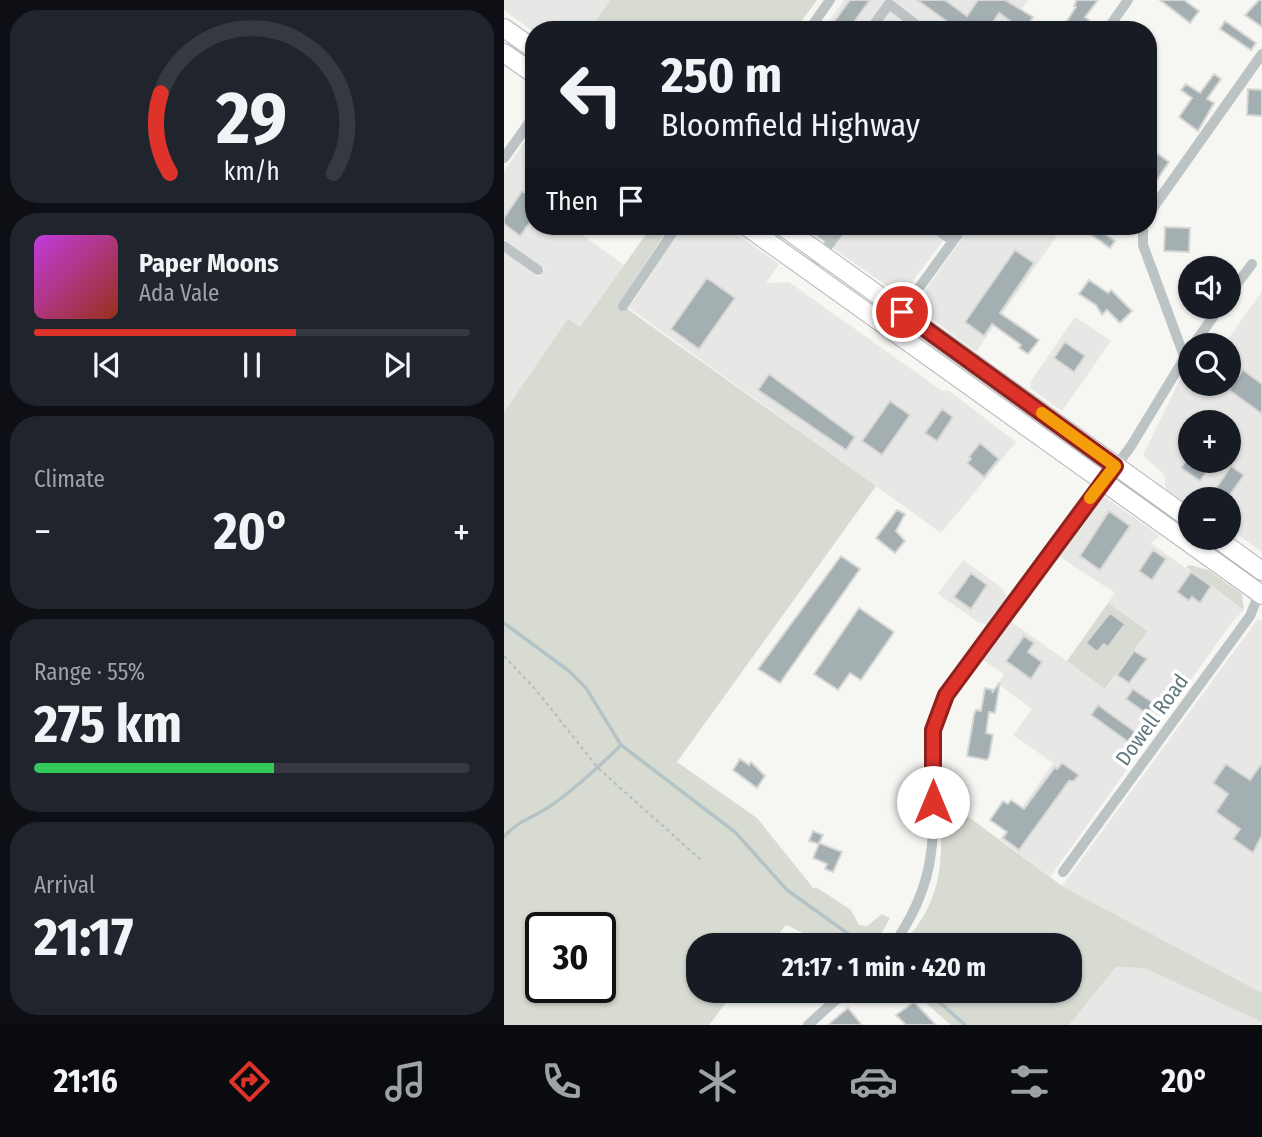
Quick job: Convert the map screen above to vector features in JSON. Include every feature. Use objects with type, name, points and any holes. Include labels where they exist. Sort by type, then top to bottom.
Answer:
[{"type":"highway","points":[[504,28],[525,43]]},
{"type":"highway","points":[[504,53],[525,68]]},
{"type":"highway","points":[[759,235],[1102,481],[1261,591]]},
{"type":"highway","points":[[801,235],[826,247],[902,312],[1178,511]]},
{"type":"highway","points":[[1233,550],[1262,571]]},
{"type":"street","points":[[815,21],[830,0]]},
{"type":"street","points":[[1113,21],[1128,0]]},
{"type":"street","points":[[877,21],[889,4],[911,21]]},
{"type":"street","points":[[1157,202],[1262,54]]},
{"type":"street","points":[[504,158],[525,129]]},
{"type":"street","points":[[623,306],[671,235]]},
{"type":"street","points":[[825,235],[826,247]]},
{"type":"street","points":[[809,271],[836,235]]},
{"type":"street","points":[[945,235],[953,241]]},
{"type":"street","points":[[889,329],[957,235]]},
{"type":"street","points":[[1143,235],[1143,244],[1182,333]]},
{"type":"street","points":[[504,246],[537,270]]},
{"type":"street","points":[[1241,279],[1252,264]]},
{"type":"street","points":[[901,933],[921,902],[928,880],[933,802],[933,730],[946,695],[1115,466],[1178,367]]},
{"type":"street","name":"Dowell Road","points":[[1063,872],[1250,616],[1261,591]]},
{"type":"street","points":[[933,802],[962,820]]},
{"type":"street","points":[[808,1025],[832,1003]]},
{"type":"path","points":[[504,656],[536,690],[598,768],[701,860]]},
{"type":"shaded area","points":[[504,0],[610,0],[595,21],[525,21],[525,25],[504,10]]},
{"type":"shaded area","points":[[610,0],[817,0],[802,21],[595,21]]},
{"type":"shaded area","points":[[844,0],[1028,0],[1013,21],[829,21]]},
{"type":"shaded area","points":[[525,142],[525,235],[582,235],[624,265],[580,328],[568,320],[504,412],[504,252],[539,277],[545,269],[504,239],[504,171]]},
{"type":"shaded area","points":[[646,235],[664,235],[619,303],[876,486],[677,762],[757,818],[814,889],[816,887],[851,910],[859,925],[867,926],[882,914],[890,918],[882,933],[803,933],[786,925],[780,933],[686,933],[686,1003],[726,1003],[709,1025],[504,1025],[504,412],[568,319],[580,327]]},
{"type":"shaded area","points":[[677,235],[739,235],[779,264],[766,283],[789,282],[942,391],[948,390],[1016,442],[941,533],[629,308]]},
{"type":"shaded area","points":[[813,235],[947,235],[906,290],[899,294]]},
{"type":"shaded area","points":[[965,235],[1056,237],[976,352],[916,307]]},
{"type":"shaded area","points":[[1262,291],[1262,552],[1241,537],[1241,487],[1178,487],[1178,498],[1166,489],[1164,475],[1143,455],[1178,384],[1178,396],[1241,396],[1241,333],[1232,333]]},
{"type":"shaded area","points":[[1075,317],[1111,341],[1062,411],[1030,388],[1031,381]]},
{"type":"shaded area","points":[[1105,497],[1160,536],[1151,543],[1244,610],[1233,621],[1050,877],[1000,839],[1053,763],[1013,735],[1032,709],[998,684],[1004,674],[980,658],[1009,620],[1106,689],[1148,631],[1108,603],[1115,593],[1057,555],[1098,500]]},
{"type":"shaded area","points":[[963,560],[1001,587],[1009,600],[990,626],[978,622],[938,594]]},
{"type":"shaded area","points":[[1190,565],[1208,570],[1242,594],[1244,610],[1186,567]]},
{"type":"shaded area","points":[[1108,603],[1148,631],[1105,689],[1067,661]]},
{"type":"shaded area","points":[[1257,620],[1262,621],[1262,993],[1062,886]]},
{"type":"shaded area","points":[[939,795],[1062,886],[1262,993],[1262,1022],[1144,968],[1116,967],[1069,1025],[951,1025],[926,1003],[1082,1003],[1082,933],[911,933],[927,910],[934,893],[939,875]]},
{"type":"shaded area","points":[[1116,967],[1144,968],[1262,1022],[1262,1025],[1069,1025]]},
{"type":"building","points":[[850,0],[870,0],[855,21],[835,21]]},
{"type":"building","points":[[917,0],[945,0],[967,16],[978,0],[1005,0],[1033,17],[1031,21],[1010,21],[999,13],[994,21],[946,21]]},
{"type":"building","points":[[1077,0],[1098,0],[1085,17],[1088,21],[1067,21],[1076,7],[1074,6]]},
{"type":"building","points":[[1160,0],[1184,0],[1199,11],[1190,23]]},
{"type":"building","points":[[1262,0],[1262,27],[1245,15]]},
{"type":"building","points":[[1225,21],[1256,43],[1251,50],[1220,29]]},
{"type":"building","points":[[1214,74],[1221,79],[1207,99],[1214,103],[1198,131],[1179,117],[1192,98],[1181,90],[1186,84],[1200,93]]},
{"type":"building","points":[[1248,89],[1262,90],[1262,116],[1247,115]]},
{"type":"building","points":[[1157,156],[1169,162],[1157,180]]},
{"type":"building","points":[[522,191],[525,193],[525,229],[520,236],[504,224],[504,218]]},
{"type":"building","points":[[1165,227],[1190,228],[1189,252],[1164,251]]},
{"type":"building","points":[[1092,235],[1106,235],[1115,241],[1110,248]]},
{"type":"building","points":[[1015,250],[1034,263],[1000,313],[1039,340],[1028,354],[1019,348],[1021,345],[992,324],[984,336],[965,322]]},
{"type":"building","points":[[707,278],[735,298],[699,349],[671,329]]},
{"type":"building","points":[[1089,280],[1108,293],[1111,290],[1132,311],[1120,323],[1107,310],[1102,315],[1096,305],[1079,294]]},
{"type":"building","points":[[1065,342],[1085,356],[1074,372],[1054,358]]},
{"type":"building","points":[[1243,370],[1262,384],[1262,414],[1237,396],[1241,396]]},
{"type":"building","points":[[769,374],[855,437],[846,450],[758,390]]},
{"type":"building","points":[[890,401],[910,415],[882,455],[862,441]]},
{"type":"building","points":[[942,409],[953,417],[937,441],[925,433]]},
{"type":"building","points":[[980,443],[999,459],[984,477],[967,463]]},
{"type":"building","points":[[1188,473],[1206,473],[1200,481]]},
{"type":"building","points":[[1226,473],[1244,475],[1236,487],[1217,487]]},
{"type":"building","points":[[897,510],[905,514],[896,531],[905,541],[895,553],[876,538]]},
{"type":"building","points":[[1109,511],[1130,526],[1100,570],[1080,556]]},
{"type":"building","points":[[1153,550],[1166,559],[1152,580],[1139,571]]},
{"type":"building","points":[[841,556],[860,569],[780,683],[758,669]]},
{"type":"building","points":[[1191,572],[1211,586],[1200,603],[1192,597],[1189,601],[1177,592]]},
{"type":"building","points":[[971,573],[987,585],[971,609],[954,597]]},
{"type":"building","points":[[859,608],[894,632],[861,680],[850,673],[838,690],[814,674]]},
{"type":"building","points":[[1110,613],[1125,624],[1108,647],[1104,644],[1097,652],[1086,643]]},
{"type":"building","points":[[1024,636],[1034,643],[1028,652],[1042,662],[1031,679],[1006,661]]},
{"type":"building","points":[[1134,651],[1147,659],[1129,683],[1117,675]]},
{"type":"building","points":[[1000,682],[995,713],[989,712],[986,733],[993,735],[989,757],[987,760],[967,756],[974,715],[976,710],[981,711],[985,688],[993,690],[992,693]]},
{"type":"building","points":[[1133,689],[1155,704],[1147,714],[1126,699]]},
{"type":"building","points":[[1098,705],[1138,734],[1131,744],[1091,715]]},
{"type":"building","points":[[740,759],[749,765],[751,762],[765,776],[757,788],[733,770]]},
{"type":"building","points":[[1062,763],[1079,775],[1074,781],[1069,781],[1019,850],[1003,838],[1007,832],[990,820],[1003,801],[1008,804],[1011,800],[1024,809],[1055,767],[1057,769]]},
{"type":"building","points":[[1262,763],[1262,835],[1253,853],[1233,839],[1240,829],[1216,812],[1228,794],[1213,783],[1226,764],[1250,780]]},
{"type":"building","points":[[813,831],[823,835],[819,843],[842,852],[833,872],[825,869],[827,864],[813,858],[819,844],[809,841]]},
{"type":"building","points":[[915,1003],[936,1025],[906,1025],[896,1015]]},
{"type":"building","points":[[848,1008],[862,1025],[828,1025],[843,1012]]},
{"type":"waterway","points":[[504,623],[569,671],[586,688],[621,745],[735,832],[787,890],[847,933]]},
{"type":"waterway","points":[[504,837],[518,824],[568,793],[621,745]]},
{"type":"waterway","points":[[940,1003],[965,1025]]},
{"type":"slow traffic","points":[[1042,413],[1115,466],[1090,498]]},
{"type":"route","points":[[902,312],[1115,466],[946,695],[933,730],[933,802]]}]
